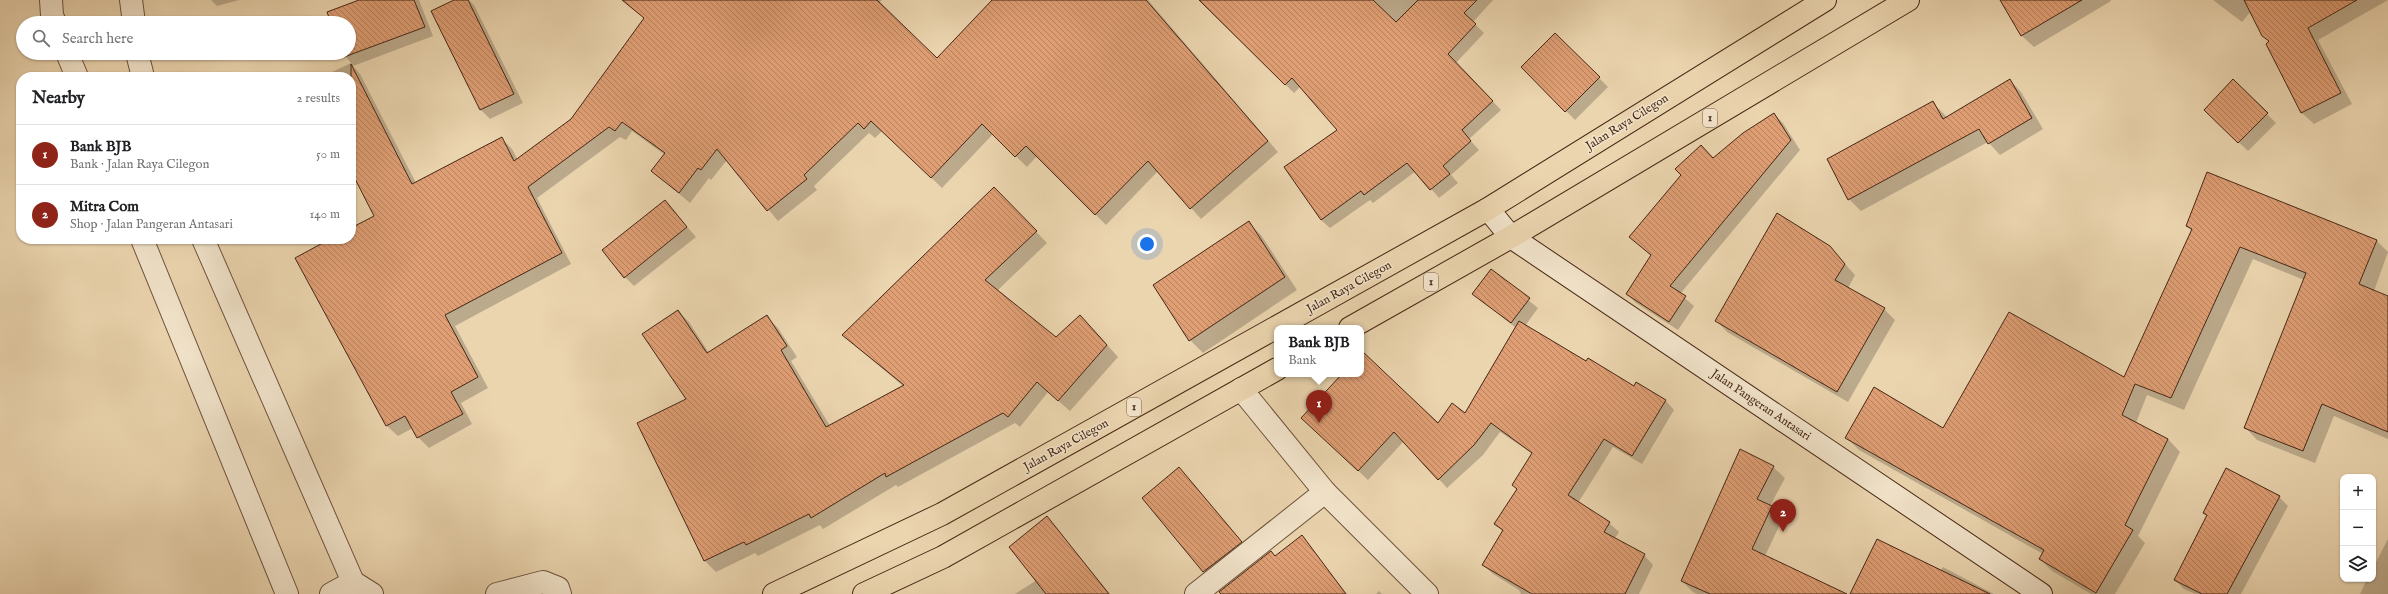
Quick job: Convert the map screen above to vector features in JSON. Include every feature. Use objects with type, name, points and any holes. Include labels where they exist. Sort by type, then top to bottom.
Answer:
[{"type":"highway","name":"Jalan Raya Cilegon","points":[[1281,325],[1488,210],[1825,0]]},
{"type":"highway","name":"1","points":[[1355,325],[1512,237],[1908,0]]},
{"type":"highway","name":"Jalan Raya Cilegon","points":[[774,594],[942,514],[1274,329]]},
{"type":"highway","points":[[864,594],[943,557],[1274,371]]},
{"type":"street","points":[[51,0],[52,16]]},
{"type":"street","points":[[131,0],[133,16]]},
{"type":"street","points":[[70,60],[75,72]]},
{"type":"street","points":[[139,60],[143,72]]},
{"type":"street","name":"Jalan Pangeran Antasari","points":[[1488,210],[1512,237],[2041,594]]},
{"type":"street","points":[[144,244],[286,594]]},
{"type":"street","points":[[206,244],[353,582],[372,594]]},
{"type":"street","points":[[1241,390],[1325,492],[1427,594]]},
{"type":"street","points":[[1196,594],[1325,492]]},
{"type":"street","points":[[331,594],[353,582]]},
{"type":"street","points":[[497,594],[543,582],[558,588],[560,594]]},
{"type":"building","points":[[359,0],[414,0],[425,27],[356,53],[356,16],[328,16],[327,12]]},
{"type":"building","points":[[454,0],[468,0],[514,94],[480,110],[431,11]]},
{"type":"building","points":[[622,0],[877,0],[937,58],[992,0],[1146,0],[1268,141],[1190,209],[1148,161],[1095,215],[1026,146],[1015,157],[982,124],[931,178],[871,121],[864,129],[858,123],[804,175],[807,179],[767,211],[717,149],[701,170],[698,168],[679,193],[651,171],[665,153],[622,122],[615,131],[609,127],[528,187],[562,253],[445,315],[478,377],[451,392],[463,414],[417,438],[405,416],[386,426],[295,258],[321,244],[356,244],[356,225],[374,216],[356,181],[356,74],[412,184],[502,137],[514,161],[571,119],[644,18]]},
{"type":"building","points":[[1199,0],[1373,0],[1396,22],[1418,0],[1477,0],[1464,13],[1476,24],[1448,54],[1493,101],[1462,130],[1471,141],[1443,166],[1450,174],[1430,190],[1407,163],[1364,195],[1361,191],[1321,220],[1284,167],[1337,130],[1292,78],[1285,85]]},
{"type":"building","points":[[2000,0],[2082,0],[2021,36]]},
{"type":"building","points":[[2244,0],[2357,0],[2308,28],[2341,93],[2301,113],[2266,44],[2269,41],[2262,36]]},
{"type":"building","points":[[1555,33],[1600,77],[1565,112],[1521,67]]},
{"type":"building","points":[[351,64],[355,72],[351,72]]},
{"type":"building","points":[[2010,79],[2032,118],[1988,144],[1979,129],[1848,200],[1827,159],[1933,101],[1943,119]]},
{"type":"building","points":[[2233,79],[2268,113],[2238,143],[2204,110]]},
{"type":"building","points":[[1774,113],[1791,140],[1670,286],[1686,296],[1669,322],[1626,294],[1651,255],[1629,237],[1681,175],[1675,169],[1701,145],[1713,158],[1743,133]]},
{"type":"building","points":[[2207,172],[2377,240],[2359,284],[2388,296],[2388,432],[2322,404],[2303,451],[2244,428],[2306,273],[2240,247],[2171,398],[2135,384],[2122,415],[2168,439],[2125,525],[2133,530],[2096,593],[2039,559],[2044,550],[1845,438],[1874,387],[1943,428],[2009,312],[2124,377],[2192,229],[2186,226]]},
{"type":"building","points":[[994,187],[1037,231],[985,280],[1056,337],[1080,315],[1107,345],[1058,401],[1037,382],[1008,417],[1003,413],[886,477],[885,473],[811,518],[809,514],[746,545],[744,542],[704,561],[637,423],[686,399],[642,334],[678,310],[707,353],[767,315],[787,346],[781,350],[826,427],[904,385],[842,335]]},
{"type":"building","points":[[665,200],[687,227],[624,278],[602,250]]},
{"type":"building","points":[[1777,213],[1830,246],[1845,264],[1835,280],[1885,308],[1837,392],[1715,321]]},
{"type":"building","points":[[1249,221],[1285,277],[1189,341],[1153,285]]},
{"type":"building","points":[[1491,269],[1530,298],[1511,323],[1472,294]]},
{"type":"building","points":[[1519,321],[1586,361],[1588,358],[1634,386],[1636,382],[1666,400],[1632,456],[1604,439],[1568,495],[1610,522],[1604,532],[1645,554],[1625,594],[1532,594],[1482,565],[1503,530],[1494,524],[1517,489],[1512,485],[1532,453],[1491,423],[1474,445],[1438,480],[1394,432],[1358,471],[1301,418],[1339,377],[1364,377],[1364,353],[1438,423],[1452,403],[1465,413]]},
{"type":"building","points":[[1740,449],[1774,466],[1757,499],[1772,506],[1752,549],[1847,594],[1710,594],[1681,581]]},
{"type":"building","points":[[1179,467],[1242,542],[1203,572],[1142,498]]},
{"type":"building","points":[[2226,468],[2280,496],[2227,594],[2202,594],[2174,580],[2207,515],[2203,513]]},
{"type":"building","points":[[1047,516],[1109,594],[1046,594],[1009,547]]},
{"type":"building","points":[[1302,535],[1346,594],[1221,594],[1219,592],[1271,551],[1275,556]]},
{"type":"building","points":[[1877,539],[1990,594],[1850,594]]},
{"type":"place","name":"Bank BJB","points":[[1319,423]]},
{"type":"place","name":"Mitra Com","points":[[1783,532]]}]
